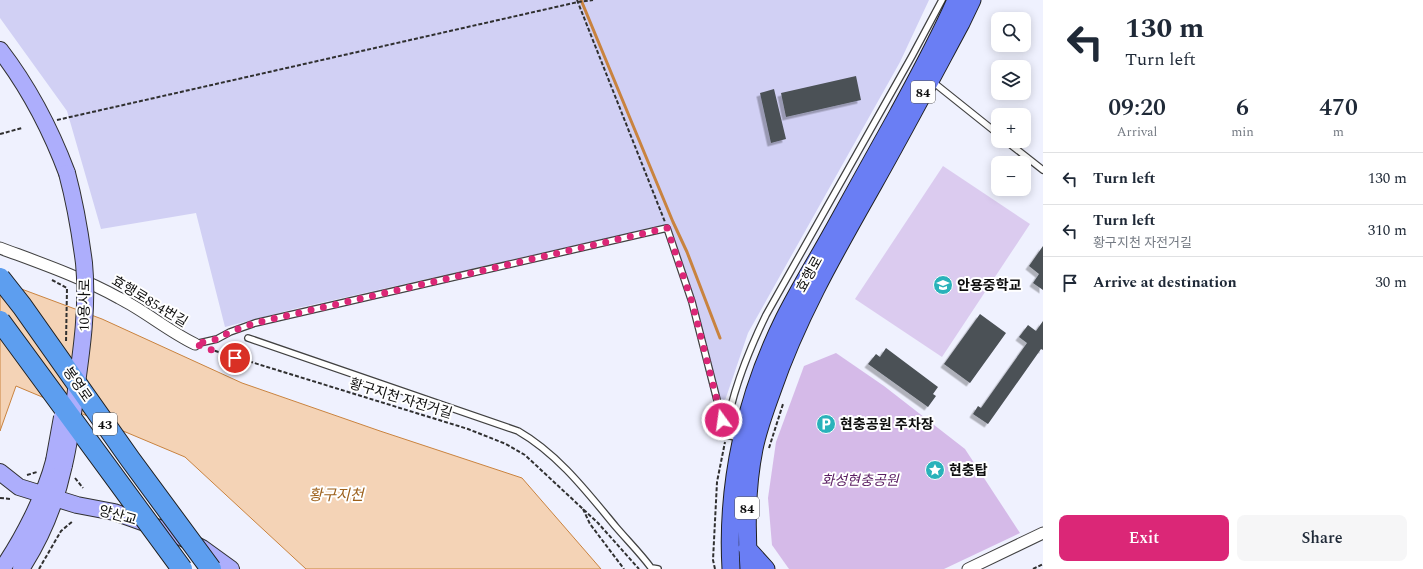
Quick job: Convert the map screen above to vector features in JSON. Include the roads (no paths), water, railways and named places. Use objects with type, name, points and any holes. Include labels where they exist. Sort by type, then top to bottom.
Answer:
[{"type":"highway","name":"봉영로","points":[[0,278],[22,306],[130,459],[211,569]]},
{"type":"highway","name":"봉영로","points":[[0,321],[182,569]]},
{"type":"main road","name":"효행로","points":[[731,569],[730,528],[734,436],[746,420],[772,345],[785,318],[812,283],[868,181],[930,80],[955,20],[956,0]]},
{"type":"main road","name":"효행로","points":[[868,181],[914,85],[955,20],[972,0]]},
{"type":"main road","name":"효행로","points":[[749,569],[746,519],[754,448],[763,415],[780,366],[804,312],[812,283]]},
{"type":"main road","points":[[732,498],[738,509],[738,540],[742,543],[747,543],[766,569]]},
{"type":"main road","points":[[718,569],[723,554],[723,541],[730,528]]},
{"type":"street","name":"10용사로","points":[[0,50],[15,70],[41,112],[50,131],[62,174]]},
{"type":"street","name":"10용사로","points":[[0,66],[34,121],[73,198],[84,264],[85,293],[81,357],[69,441],[59,463],[49,496],[48,520],[21,569]]},
{"type":"street","name":"효행로854번길","points":[[0,248],[55,268],[119,298],[195,344]]},
{"type":"street","name":"양산교","points":[[5,476],[19,487],[77,505],[114,512],[173,533],[202,548],[231,569]]},
{"type":"street","name":"10용사로","points":[[2,569],[18,541],[49,496]]},
{"type":"street","points":[[968,569],[1043,533]]},
{"type":"street","points":[[18,541],[29,540],[33,549]]},
{"type":"lane","points":[[734,436],[728,419],[740,378],[760,328],[942,0]]},
{"type":"lane","points":[[930,80],[991,128]]},
{"type":"lane","points":[[1015,148],[1043,170]]},
{"type":"lane","points":[[195,344],[217,339],[230,332],[255,323],[667,228],[734,436]]},
{"type":"lane","points":[[248,338],[522,434],[547,452],[583,487],[654,569]]},
{"type":"water","name":"황구지천","points":[[0,281],[102,319],[242,383],[522,478],[601,569],[306,569],[185,457],[16,386],[0,431]]},
{"type":"waterway","points":[[581,0],[673,222],[687,252],[720,338]]},
{"type":"place","name":"안용중학교","points":[[943,285]]},
{"type":"place","name":"현충공원 주차장","points":[[826,424]]},
{"type":"place","name":"현충탑","points":[[935,470]]},
{"type":"park label","name":"화성현충공원","points":[[860,480]]}]
